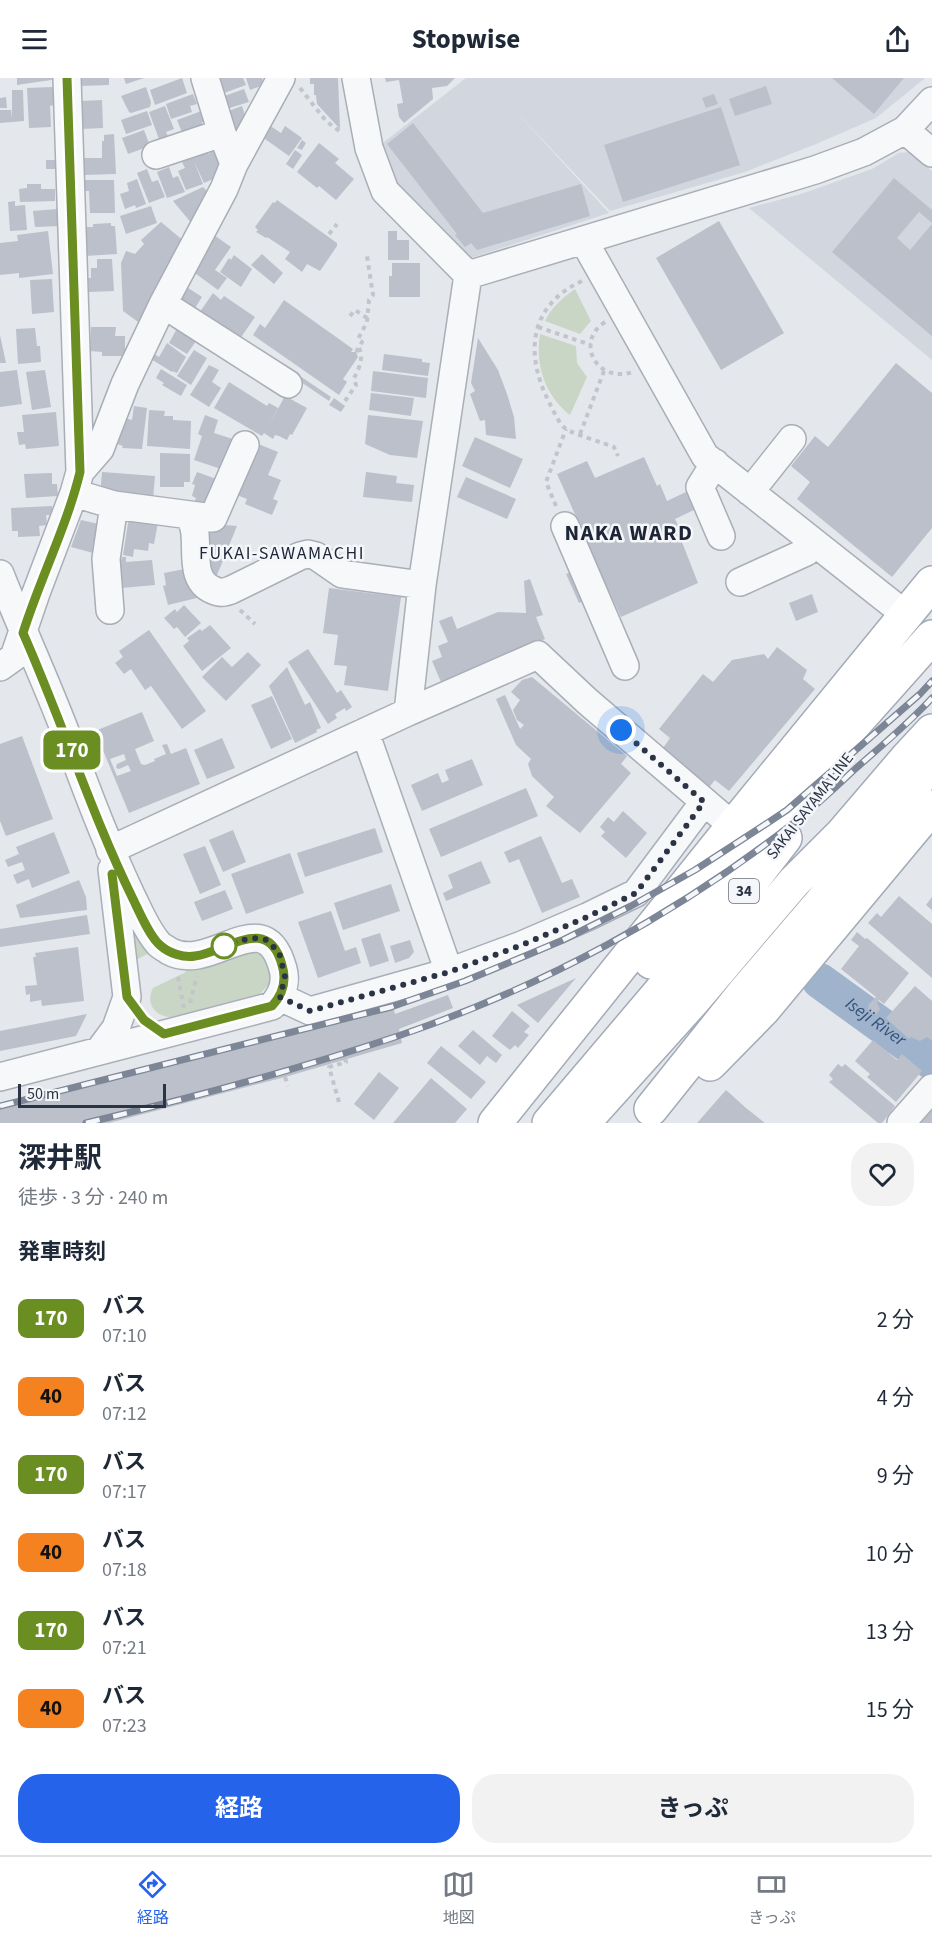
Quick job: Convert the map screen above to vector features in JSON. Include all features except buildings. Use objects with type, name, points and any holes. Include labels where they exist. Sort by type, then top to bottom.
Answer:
[{"type":"main road","points":[[495,1123],[733,826],[932,583]]},
{"type":"main road","points":[[501,1123],[646,968],[825,757],[932,637]]},
{"type":"main road","name":"SAKAI SAYAMA LINE","points":[[549,1123],[727,913],[856,745],[932,653]]},
{"type":"main road","name":"34","points":[[583,1123],[692,1002],[794,882],[842,834],[932,731]]},
{"type":"main road","points":[[645,1116],[743,994],[866,850],[932,761]]},
{"type":"main road","points":[[645,1116],[718,1058],[756,1018],[932,807]]},
{"type":"street","points":[[67,78],[77,483]]},
{"type":"street","points":[[205,78],[234,164]]},
{"type":"street","points":[[356,78],[369,148],[385,191],[468,275]]},
{"type":"street","points":[[0,667],[14,657],[77,483],[100,449],[124,384],[163,304],[224,189],[234,164],[288,80]]},
{"type":"street","points":[[468,275],[815,170],[864,152],[904,130],[932,101]]},
{"type":"street","points":[[904,130],[932,153]]},
{"type":"street","points":[[156,155],[222,133]]},
{"type":"street","points":[[584,241],[705,456],[906,615]]},
{"type":"street","points":[[408,712],[422,585],[468,275]]},
{"type":"street","points":[[163,304],[288,384]]},
{"type":"street","points":[[750,492],[792,439]]},
{"type":"street","points":[[77,483],[114,505],[213,518],[245,445]]},
{"type":"street","points":[[715,463],[700,487],[721,536]]},
{"type":"street","points":[[110,610],[106,559],[114,505]]},
{"type":"street","points":[[190,516],[195,533],[195,560],[198,574],[206,587],[220,593],[308,554],[316,556],[342,574],[422,585]]},
{"type":"street","points":[[565,526],[625,666]]},
{"type":"street","points":[[740,582],[806,552],[814,543]]},
{"type":"street","points":[[0,574],[56,708],[110,850],[142,917],[159,945],[175,954],[194,957],[250,938],[265,939],[279,952],[285,977],[280,997],[272,1006],[0,1077]]},
{"type":"street","points":[[110,850],[408,712],[538,655],[587,701],[733,826]]},
{"type":"street","points":[[365,732],[449,972]]},
{"type":"street","points":[[280,997],[310,1011],[449,972],[587,917],[636,893],[704,802]]},
{"type":"street","points":[[99,1052],[116,1028],[127,997],[110,850]]},
{"type":"street","points":[[127,997],[144,1020],[164,1034]]},
{"type":"street","points":[[901,1123],[932,1088]]},
{"type":"path","points":[[288,80],[326,121],[354,143],[369,148]]},
{"type":"path","points":[[329,234],[337,224]]},
{"type":"path","points":[[356,352],[362,342],[358,339],[367,318],[369,300],[373,295],[367,256]]},
{"type":"path","points":[[585,280],[563,292],[551,304],[537,327],[533,354],[536,371],[543,391],[566,429],[614,447],[618,456]]},
{"type":"path","points":[[350,316],[355,310],[367,318]]},
{"type":"path","points":[[609,320],[596,330],[591,345],[594,360],[604,371],[618,375],[632,373],[638,369]]},
{"type":"path","points":[[537,327],[591,345]]},
{"type":"path","points":[[345,401],[356,385],[354,378],[360,368],[362,353],[359,347]]},
{"type":"path","points":[[580,434],[604,371]]},
{"type":"path","points":[[565,526],[546,482],[566,429]]},
{"type":"path","points":[[178,976],[184,1014],[192,999],[197,971]]},
{"type":"path","points":[[339,1102],[329,1067],[345,1062],[345,1059]]},
{"type":"path","points":[[285,1077],[288,1086]]},
{"type":"shaded area","points":[[466,78],[925,78],[876,118],[816,144],[745,172],[610,211],[510,105],[609,213],[468,259],[389,180],[379,146]]},
{"type":"shaded area","points":[[909,152],[932,171],[932,360],[749,208],[801,194],[872,169],[899,153]]},
{"type":"green space","points":[[575,289],[591,321],[580,334],[545,321],[558,303]]},
{"type":"green space","points":[[540,334],[576,346],[577,363],[587,377],[570,415],[554,398],[544,379],[539,357]]},
{"type":"green space","points":[[131,921],[151,952],[134,961]]},
{"type":"green space","points":[[249,952],[265,958],[271,970],[272,981],[260,994],[172,1017],[161,1015],[153,1008],[150,999],[153,988],[193,966]]},
{"type":"waterway","name":"Iseji River","points":[[820,981],[932,1062]]},
{"type":"railway","points":[[0,1106],[391,1007],[465,981],[563,940],[631,906],[695,870],[787,810],[932,681]]},
{"type":"railway","points":[[86,1123],[243,1083],[398,1036],[451,1017],[555,971],[656,917],[751,855],[818,803],[932,698]]},
{"type":"bus line","name":"170","points":[[67,78],[80,472],[23,633],[56,708],[110,850],[142,917],[159,945],[175,954],[194,957],[250,938],[265,939],[279,952],[285,977],[280,997],[272,1006],[164,1034],[144,1020],[127,997],[112,874]]},
{"type":"district","name":"NAKA WARD","points":[[629,533]]},
{"type":"district","name":"FUKAI-SAWAMACHI","points":[[282,553]]},
{"type":"route","points":[[224,946],[250,938],[265,939],[279,952],[285,977],[280,997],[310,1011],[449,972],[522,945],[636,893],[704,802],[621,730]]}]
